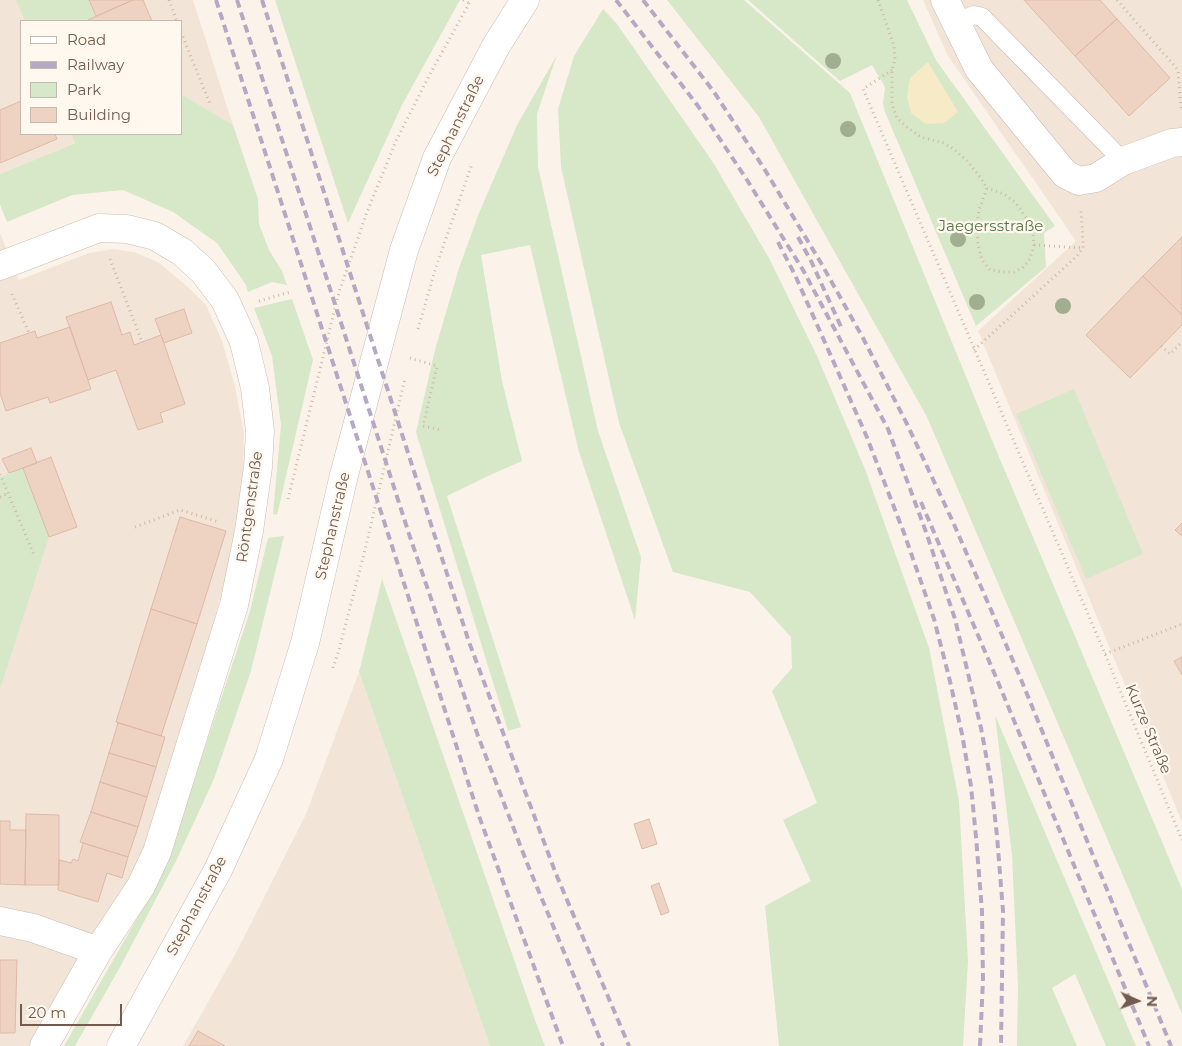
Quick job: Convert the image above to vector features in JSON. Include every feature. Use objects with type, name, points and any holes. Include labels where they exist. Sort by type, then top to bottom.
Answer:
[{"type":"street","name":"Stephanstraße","points":[[121,1046],[218,870],[268,759],[305,643],[344,475],[404,250],[437,158],[496,46],[525,0]]},
{"type":"street","points":[[950,11],[979,69],[1065,174],[1079,181],[1096,178],[1123,162],[1172,143],[1182,129]]},
{"type":"street","name":"Röntgenstraße","points":[[0,266],[98,228],[128,229],[155,236],[182,252],[203,271],[226,300],[244,342],[255,388],[260,431],[259,459],[249,531],[234,605],[157,852],[141,886],[98,951],[44,1046]]},
{"type":"street","points":[[0,921],[33,928],[98,951]]},
{"type":"lane","points":[[950,11],[982,17],[1123,162]]},
{"type":"path","points":[[169,0],[177,20]]},
{"type":"path","points":[[286,505],[339,292],[367,212],[396,141],[470,2],[463,0]]},
{"type":"path","points":[[878,0],[894,46],[892,104],[897,118],[921,137],[943,143],[954,149],[968,162],[987,188],[1004,194],[1016,203],[1027,219],[1033,234],[1034,245],[1030,259],[1023,267],[1014,272],[990,270],[982,260],[977,236],[979,210],[987,188]]},
{"type":"path","points":[[1117,0],[1178,70],[1182,129]]},
{"type":"path","points":[[182,34],[210,104]]},
{"type":"path","name":"Kurze Straße","points":[[892,70],[863,89],[1105,654],[1182,840]]},
{"type":"path","points":[[418,331],[436,267],[473,162]]},
{"type":"path","points":[[974,350],[1076,256],[1082,248],[1079,181]]},
{"type":"path","points":[[98,228],[142,342]]},
{"type":"path","points":[[1034,245],[1082,248]]},
{"type":"path","points":[[0,266],[29,333]]},
{"type":"path","points":[[251,303],[290,292]]},
{"type":"path","points":[[1161,346],[1170,354],[1182,342]]},
{"type":"path","points":[[412,349],[410,358],[437,366],[423,426],[442,430]]},
{"type":"path","points":[[366,546],[405,377]]},
{"type":"path","points":[[0,474],[34,555]]},
{"type":"path","points":[[0,496],[8,493]]},
{"type":"path","points":[[135,527],[180,510],[249,531]]},
{"type":"path","points":[[1105,654],[1182,624]]},
{"type":"shaded area","points":[[0,0],[193,0],[233,125],[184,96],[182,97],[182,20],[20,20],[20,135],[94,135],[0,174]]},
{"type":"shaded area","points":[[923,0],[1182,0],[1182,822],[978,331],[1076,241],[948,56]]},
{"type":"shaded area","points":[[0,233],[19,280],[89,253],[113,249],[134,252],[158,262],[206,305],[222,341],[235,386],[244,434],[243,484],[231,557],[211,632],[149,835],[126,891],[32,1046],[0,1046]]},
{"type":"shaded area","points":[[359,672],[490,1046],[183,1046],[237,951],[306,814]]},
{"type":"green space","points":[[16,0],[89,0],[96,16],[88,20],[25,20]]},
{"type":"green space","points":[[275,0],[460,0],[402,105],[348,223]]},
{"type":"green space","points":[[667,0],[744,0],[850,93],[994,445],[1182,889],[1182,1014],[927,417],[759,117]]},
{"type":"green space","name":"Jaegersstraße","points":[[748,0],[907,0],[936,60],[1055,226],[1044,233],[1046,267],[976,326],[885,112],[883,104],[885,87],[872,65],[840,81]]},
{"type":"green space","points":[[603,9],[617,24],[714,164],[769,258],[817,356],[865,469],[929,648],[959,801],[968,961],[963,1046],[779,1046],[765,906],[811,881],[783,820],[817,803],[772,691],[792,668],[791,637],[750,592],[673,572],[619,423],[561,167],[558,109],[574,56]]},
{"type":"green space","points":[[557,55],[537,114],[538,167],[598,431],[641,557],[635,620],[579,452],[530,245],[481,255],[502,381],[522,461],[447,496],[521,727],[508,731],[416,432],[435,350],[459,268],[479,213],[517,125]]},
{"type":"green space","points":[[184,96],[233,125],[258,199],[259,224],[269,250],[282,271],[287,285],[272,282],[248,292],[246,285],[217,243],[173,212],[123,190],[72,195],[7,222],[0,205],[0,174],[75,143],[72,135],[182,135],[182,97]]},
{"type":"green space","points":[[292,299],[313,360],[277,515],[273,514],[281,425],[272,356],[254,308]]},
{"type":"green space","points":[[1074,389],[1143,554],[1086,579],[1016,414]]},
{"type":"green space","points":[[23,468],[49,537],[0,689],[0,477]]},
{"type":"green space","points":[[284,536],[251,671],[214,779],[176,861],[119,969],[75,1046],[64,1046],[151,894],[169,856],[250,611],[268,538]]},
{"type":"green space","points":[[382,579],[545,1046],[490,1046],[359,672]]},
{"type":"green space","points":[[995,715],[1136,1046],[1106,1046],[1075,974],[1052,988],[1077,1046],[1017,1046],[1018,986],[1012,855]]},
{"type":"sand","points":[[928,62],[958,112],[944,123],[926,124],[911,113],[907,97],[910,78]]},
{"type":"building","points":[[89,0],[133,0],[96,16]]},
{"type":"building","points":[[133,0],[143,0],[152,20],[88,20]]},
{"type":"building","points":[[1024,0],[1100,0],[1117,19],[1075,56]]},
{"type":"building","points":[[1117,19],[1170,78],[1129,116],[1075,56]]},
{"type":"building","points":[[20,101],[20,135],[55,135],[57,139],[0,163],[0,110]]},
{"type":"building","points":[[1182,237],[1182,315],[1143,276]]},
{"type":"building","points":[[1143,276],[1182,315],[1182,325],[1130,378],[1086,335]]},
{"type":"building","points":[[111,302],[122,335],[130,332],[134,345],[161,335],[185,404],[160,413],[163,422],[138,430],[116,370],[88,380],[66,317]]},
{"type":"building","points":[[184,309],[192,333],[164,343],[155,319]]},
{"type":"building","points":[[70,327],[91,389],[50,403],[48,397],[6,411],[0,393],[0,343],[35,331],[37,338]]},
{"type":"building","points":[[31,448],[37,463],[9,473],[2,459]]},
{"type":"building","points":[[51,457],[77,527],[49,537],[23,468]]},
{"type":"building","points":[[180,517],[226,531],[197,624],[151,609]]},
{"type":"building","points":[[1182,523],[1182,536],[1175,530]]},
{"type":"building","points":[[151,609],[197,624],[161,736],[116,722]]},
{"type":"building","points":[[1182,657],[1182,675],[1174,661]]},
{"type":"building","points":[[118,723],[165,737],[156,767],[109,753]]},
{"type":"building","points":[[109,753],[156,767],[147,797],[100,782]]},
{"type":"building","points":[[100,782],[147,797],[138,827],[91,812]]},
{"type":"building","points":[[91,812],[138,827],[128,857],[80,842]]},
{"type":"building","points":[[26,814],[59,815],[59,885],[25,885]]},
{"type":"building","points":[[649,819],[657,844],[642,849],[634,824]]},
{"type":"building","points":[[0,821],[10,821],[10,830],[26,830],[25,885],[0,884]]},
{"type":"building","points":[[83,843],[128,857],[122,878],[107,873],[98,902],[58,890],[59,860],[71,863],[73,859],[78,861]]},
{"type":"building","points":[[659,883],[669,912],[661,915],[651,886]]},
{"type":"building","points":[[0,960],[17,960],[15,1033],[0,1033]]},
{"type":"building","points":[[198,1031],[225,1046],[189,1046]]},
{"type":"railway","points":[[216,0],[479,816],[563,1046]]},
{"type":"railway","points":[[237,0],[410,537],[478,736],[527,863],[603,1046]]},
{"type":"railway","points":[[262,0],[469,642],[556,874],[629,1046]]},
{"type":"railway","points":[[616,0],[698,106],[803,270],[888,429],[926,532],[955,619],[981,728],[991,782],[1003,911],[1001,1046]]},
{"type":"railway","points":[[643,0],[714,92],[765,170],[821,263],[863,338],[907,424],[953,522],[1020,677],[1171,1046]]},
{"type":"railway","points":[[798,237],[842,329]]},
{"type":"railway","points":[[778,242],[795,275],[866,435],[904,533],[934,619],[949,677],[971,786],[976,837],[982,911],[983,979],[980,1046]]},
{"type":"railway","points":[[921,502],[1149,1046]]}]
